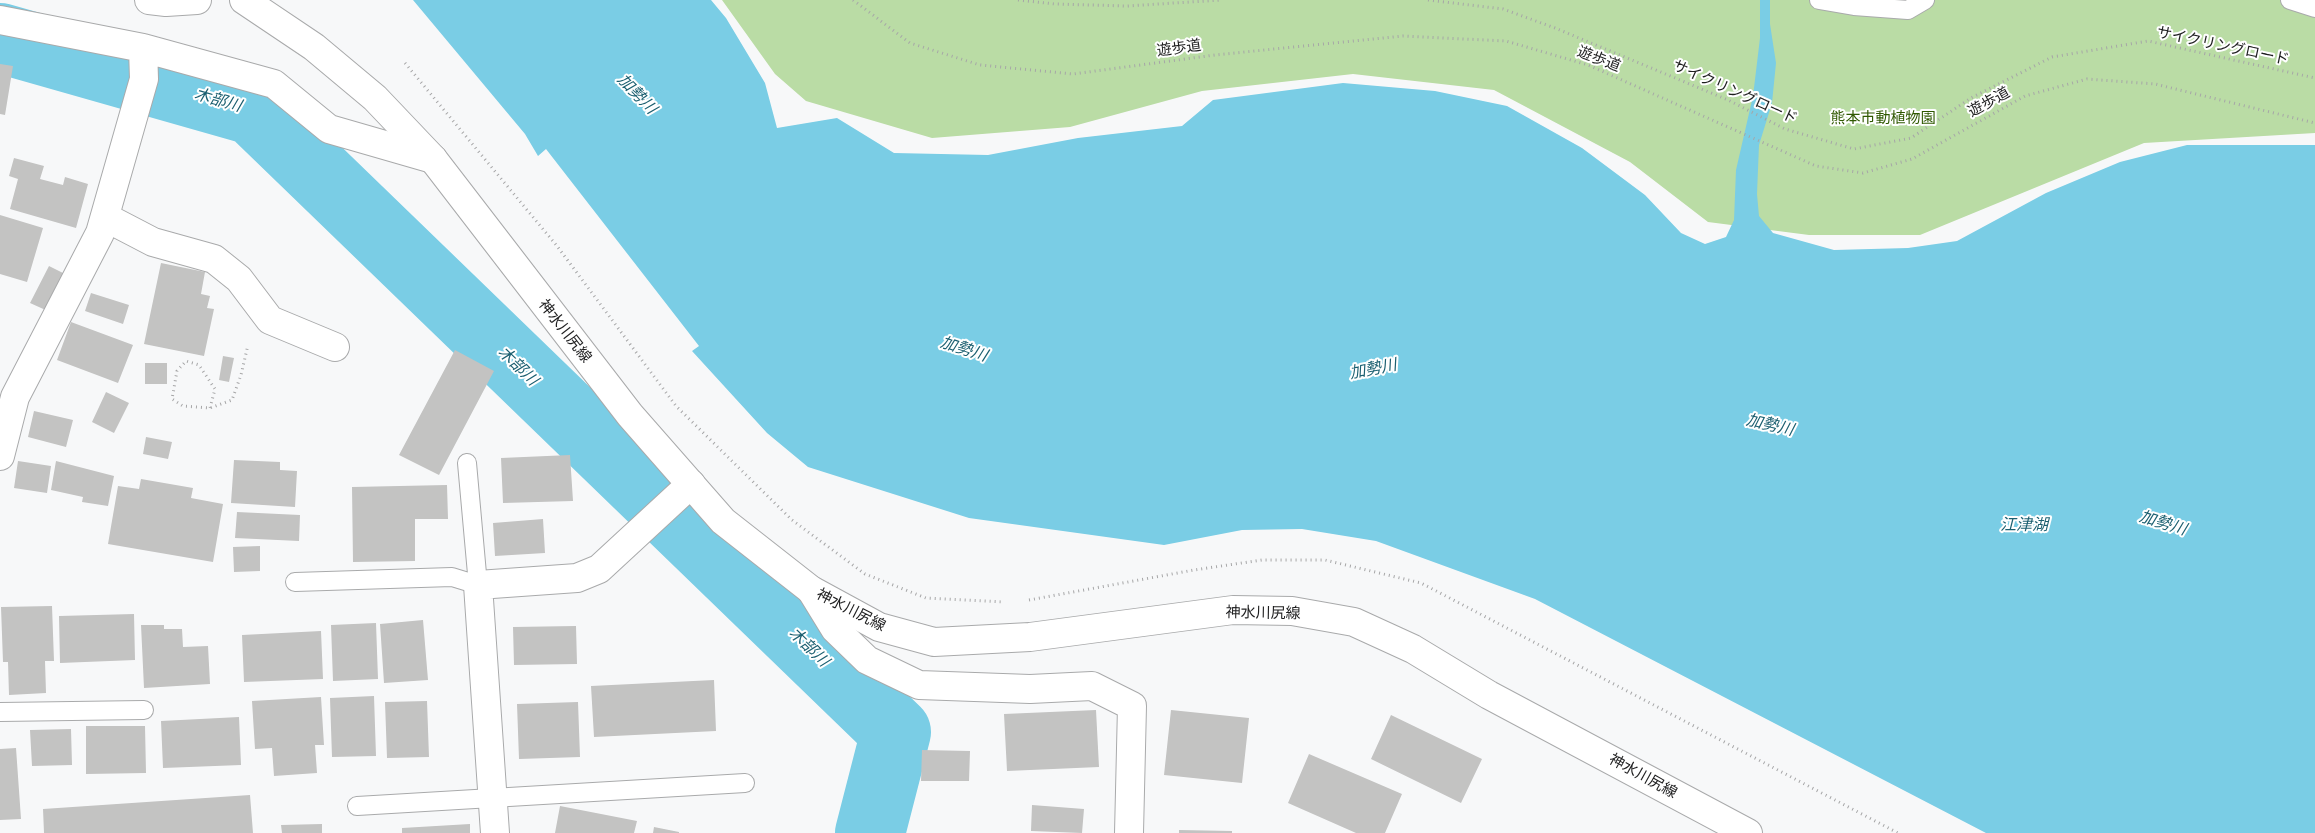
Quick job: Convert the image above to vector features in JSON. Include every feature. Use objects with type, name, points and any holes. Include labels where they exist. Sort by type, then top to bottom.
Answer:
[{"type":"street","points":[[149,0],[166,2],[197,0]]},
{"type":"street","name":"神水川尻線","points":[[244,0],[314,47],[375,98],[433,159],[630,415],[723,521],[811,590],[879,627],[934,642],[1030,637],[1233,610],[1292,611],[1354,622],[1413,649],[1489,695],[1748,833]]},
{"type":"street","points":[[0,20],[142,48],[274,84],[330,129],[433,159]]},
{"type":"street","points":[[0,456],[15,397],[100,233],[144,79],[142,48]]},
{"type":"street","points":[[105,217],[153,242],[214,259],[239,279],[270,320],[335,347]]},
{"type":"street","points":[[495,833],[478,585],[577,578],[599,568],[691,484]]},
{"type":"street","points":[[811,590],[835,629],[867,660],[919,685],[1030,689],[1092,686],[1132,706],[1129,833]]},
{"type":"lane","points":[[1819,0],[1854,6],[1908,10],[1925,0]]},
{"type":"lane","points":[[2290,0],[2315,8]]},
{"type":"lane","points":[[295,582],[452,577],[478,585],[467,463]]},
{"type":"lane","points":[[0,712],[144,710]]},
{"type":"lane","points":[[357,806],[745,783]]},
{"type":"path","name":"遊歩道","points":[[853,0],[910,43],[980,65],[1073,74],[1215,55],[1404,36],[1506,41],[1588,65],[1816,166],[1863,173],[1912,159],[2025,96],[2087,80],[2155,84],[2315,123]]},
{"type":"path","points":[[1018,0],[1055,4],[1127,6],[1222,0]]},
{"type":"path","name":"サイクリングロード","points":[[1428,0],[1503,9],[1555,28],[1728,100],[1786,129],[1854,149],[1911,138],[1971,98],[2052,57],[2148,41],[2315,78]]},
{"type":"path","points":[[405,63],[557,246],[676,406],[792,520],[865,574],[926,598],[1007,602]]},
{"type":"path","points":[[210,408],[215,389],[199,365],[186,361],[177,371],[172,399],[183,406],[210,408],[232,400],[242,375],[250,339]]},
{"type":"path","points":[[1026,600],[1194,570],[1262,560],[1325,560],[1421,583],[1898,833]]},
{"type":"green space","name":"熊本市動植物園","points":[[722,0],[2315,0],[2315,133],[2144,143],[1920,235],[1809,235],[1708,222],[1630,162],[1494,90],[1353,74],[1202,91],[1070,127],[932,138],[806,101],[775,74]]},
{"type":"water","name":"江津湖","points":[[413,0],[711,0],[726,18],[765,83],[777,128],[837,118],[894,153],[988,155],[1078,138],[1182,126],[1213,100],[1343,83],[1435,91],[1507,106],[1582,148],[1645,195],[1681,233],[1705,244],[1726,237],[1734,220],[1736,170],[1753,96],[1760,38],[1760,0],[1770,0],[1770,24],[1776,63],[1772,103],[1759,145],[1757,194],[1759,216],[1773,233],[1834,250],[1908,248],[1957,241],[2046,193],[2120,162],[2187,145],[2315,145],[2315,833],[1986,833],[1535,599],[1376,541],[1302,529],[1242,530],[1164,545],[969,518],[808,467],[767,433],[692,351],[699,346],[546,149],[538,156],[525,134]]},
{"type":"building","points":[[0,64],[13,66],[5,115],[0,114]]},
{"type":"building","points":[[14,158],[44,166],[40,179],[63,185],[65,177],[88,184],[76,228],[10,209],[18,179],[9,176]]},
{"type":"building","points":[[0,215],[43,228],[27,282],[0,274]]},
{"type":"building","points":[[161,263],[205,272],[201,294],[210,296],[207,308],[214,309],[204,356],[144,344]]},
{"type":"building","points":[[49,266],[67,275],[50,312],[30,303]]},
{"type":"building","points":[[91,293],[129,305],[123,324],[85,311]]},
{"type":"building","points":[[71,322],[133,345],[118,383],[57,360]]},
{"type":"building","points":[[455,350],[494,371],[439,475],[399,455]]},
{"type":"building","points":[[223,356],[234,358],[229,382],[219,380]]},
{"type":"building","points":[[145,363],[167,363],[167,384],[145,384]]},
{"type":"building","points":[[106,392],[129,403],[114,433],[92,422]]},
{"type":"building","points":[[34,411],[73,420],[66,447],[28,437]]},
{"type":"building","points":[[146,437],[172,442],[168,459],[143,454]]},
{"type":"building","points":[[570,455],[573,501],[503,503],[501,458]]},
{"type":"building","points":[[234,460],[280,462],[280,470],[297,471],[295,507],[231,503]]},
{"type":"building","points":[[18,461],[51,466],[47,493],[14,488]]},
{"type":"building","points":[[56,461],[114,476],[108,506],[82,502],[83,497],[51,490]]},
{"type":"building","points":[[141,479],[193,488],[191,498],[223,504],[213,562],[108,544],[118,486],[139,489]]},
{"type":"building","points":[[447,485],[448,519],[415,519],[415,561],[353,562],[352,487]]},
{"type":"building","points":[[237,512],[300,515],[299,541],[235,538]]},
{"type":"building","points":[[543,519],[545,553],[495,556],[493,523]]},
{"type":"building","points":[[260,546],[260,571],[234,572],[233,547]]},
{"type":"building","points":[[52,606],[54,661],[45,661],[46,693],[9,695],[8,662],[3,662],[1,607]]},
{"type":"building","points":[[134,614],[135,660],[60,663],[59,616]]},
{"type":"building","points":[[423,620],[428,680],[384,683],[380,624]]},
{"type":"building","points":[[376,623],[378,679],[333,681],[331,625]]},
{"type":"building","points":[[141,625],[164,625],[164,629],[182,629],[183,647],[208,646],[210,684],[144,688]]},
{"type":"building","points":[[576,626],[577,664],[514,665],[513,627]]},
{"type":"building","points":[[321,631],[323,679],[244,682],[242,635]]},
{"type":"building","points":[[714,680],[716,731],[594,737],[591,686]]},
{"type":"building","points":[[374,696],[376,756],[332,757],[330,698]]},
{"type":"building","points":[[321,697],[324,745],[315,745],[317,773],[274,776],[272,748],[255,749],[252,701]]},
{"type":"building","points":[[427,701],[429,757],[387,758],[385,702]]},
{"type":"building","points":[[578,702],[580,757],[519,759],[517,704]]},
{"type":"building","points":[[1096,710],[1099,767],[1007,771],[1004,714]]},
{"type":"building","points":[[1171,710],[1249,718],[1242,783],[1164,775]]},
{"type":"building","points":[[1391,715],[1482,759],[1461,803],[1371,759]]},
{"type":"building","points":[[239,717],[241,765],[163,768],[161,721]]},
{"type":"building","points":[[86,726],[145,726],[146,773],[86,774]]},
{"type":"building","points":[[71,729],[72,765],[32,766],[30,730]]},
{"type":"building","points":[[16,748],[21,819],[0,820],[0,749]]},
{"type":"building","points":[[922,750],[970,751],[969,781],[921,781]]},
{"type":"building","points":[[1309,754],[1402,794],[1385,833],[1356,833],[1288,803]]},
{"type":"building","points":[[250,795],[253,833],[44,833],[43,809]]},
{"type":"building","points":[[1032,805],[1084,809],[1082,833],[1031,831]]},
{"type":"building","points":[[560,806],[637,821],[634,833],[555,833]]},
{"type":"building","points":[[322,824],[322,833],[282,833],[281,825]]},
{"type":"building","points":[[470,824],[470,833],[402,833],[402,828]]},
{"type":"building","points":[[654,827],[679,832],[679,833],[653,833]]},
{"type":"building","points":[[1179,830],[1232,831],[1232,833],[1179,833]]},
{"type":"waterway","name":"木部川","points":[[0,38],[253,110],[896,732],[870,833]]},
{"type":"water label","name":"加勢川","points":[[637,94]]},
{"type":"water label","name":"加勢川","points":[[964,349]]},
{"type":"water label","name":"加勢川","points":[[1373,369]]},
{"type":"water label","name":"加勢川","points":[[1770,425]]},
{"type":"water label","name":"加勢川","points":[[2163,523]]}]
